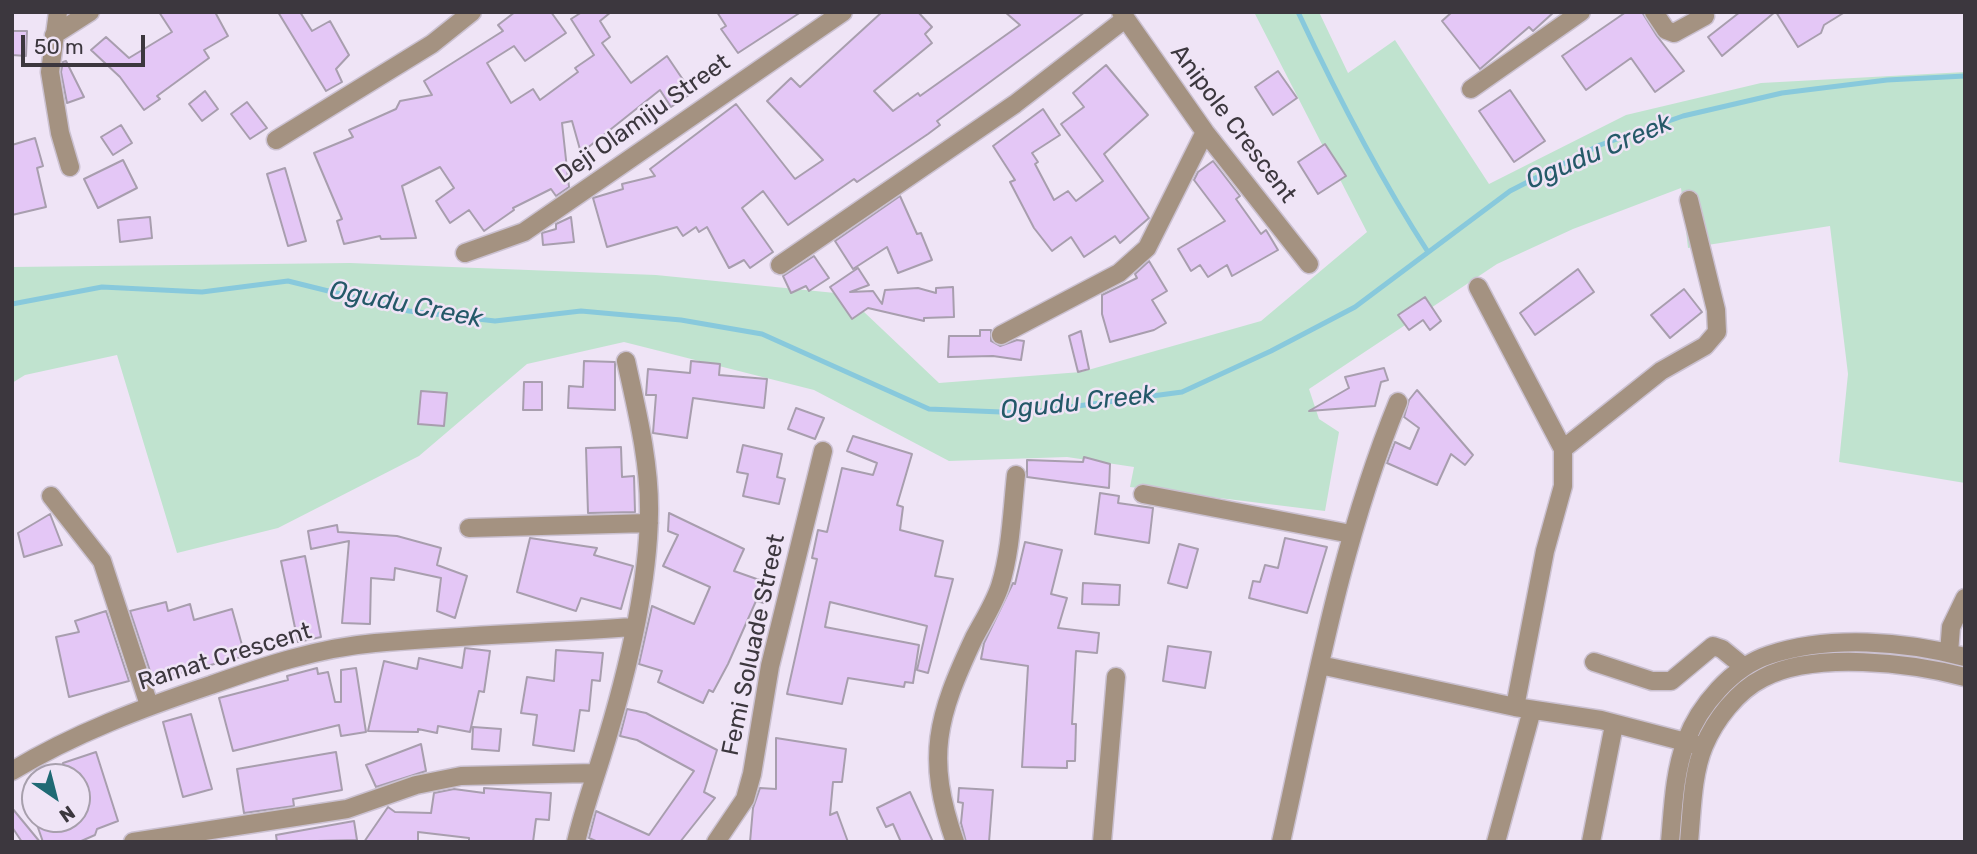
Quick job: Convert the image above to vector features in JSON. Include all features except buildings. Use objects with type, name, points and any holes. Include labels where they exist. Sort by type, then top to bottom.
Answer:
[{"type":"street","points":[[58,12],[50,72],[60,133],[70,167]]},
{"type":"street","points":[[54,35],[90,12]]},
{"type":"street","points":[[275,140],[432,44],[472,12]]},
{"type":"street","name":"Deji Olamiju Street","points":[[465,253],[524,232],[844,12]]},
{"type":"street","points":[[1654,12],[1666,30],[1674,33],[1706,16]]},
{"type":"street","points":[[1471,89],[1570,15]]},
{"type":"street","points":[[780,265],[1016,104],[1123,16]]},
{"type":"street","name":"Anipole Crescent","points":[[1123,16],[1205,132],[1309,264]]},
{"type":"street","points":[[1001,335],[1119,273],[1147,248],[1205,132]]},
{"type":"street","points":[[1563,449],[1661,371],[1705,346],[1717,332],[1716,310],[1689,200]]},
{"type":"street","points":[[1478,287],[1563,449],[1563,486],[1545,551],[1524,708],[1496,842]]},
{"type":"street","points":[[576,842],[614,712],[634,627],[649,523],[648,483],[642,437],[626,361]]},
{"type":"street","points":[[1281,842],[1351,534],[1376,454],[1398,402]]},
{"type":"street","name":"Femi Soluade Street","points":[[716,842],[745,799],[752,775],[770,666],[823,451]]},
{"type":"street","points":[[955,842],[943,810],[937,769],[940,727],[952,685],[999,587],[1007,558],[1016,475]]},
{"type":"street","points":[[1143,494],[1351,534]]},
{"type":"street","points":[[51,496],[102,561],[149,705]]},
{"type":"street","points":[[469,528],[649,523]]},
{"type":"street","points":[[1670,842],[1678,770],[1685,742],[1707,703],[1744,667],[1775,653],[1858,643],[1897,645],[1957,655],[1951,627],[1965,598]]},
{"type":"street","name":"Ramat Crescent","points":[[12,771],[51,747],[149,705],[275,663],[374,643],[634,627]]},
{"type":"street","points":[[1594,662],[1652,681],[1671,681],[1713,646],[1722,649],[1744,667]]},
{"type":"street","points":[[1775,653],[1780,672]]},
{"type":"street","points":[[1689,842],[1697,774],[1704,746],[1723,714],[1760,679],[1780,672],[1859,662],[1930,668],[1965,677]]},
{"type":"street","points":[[1320,665],[1704,746]]},
{"type":"street","points":[[1102,842],[1116,677]]},
{"type":"street","points":[[1591,842],[1614,725]]},
{"type":"street","points":[[133,842],[347,809],[416,785],[461,776],[595,773]]},
{"type":"green space","points":[[1254,12],[1319,12],[1348,73],[1395,40],[1489,184],[1626,115],[1761,83],[1965,72],[1965,483],[1839,462],[1848,374],[1830,226],[1688,248],[1681,188],[1573,229],[1497,264],[1309,389],[1319,419],[1339,432],[1325,511],[1130,487],[1134,467],[1067,457],[949,461],[814,390],[624,342],[527,364],[419,456],[278,528],[177,553],[117,355],[25,375],[12,383],[12,267],[350,263],[656,275],[845,294],[939,383],[1081,372],[1261,321],[1367,232]]},
{"type":"waterway","points":[[1298,12],[1359,134],[1428,252]]},
{"type":"waterway","name":"Ogudu Creek","points":[[12,304],[102,287],[202,292],[288,281],[409,311],[495,321],[581,311],[681,320],[762,334],[929,409],[1025,413],[1182,392],[1271,351],[1355,307],[1510,191],[1600,145],[1683,116],[1782,93],[1887,80],[1965,76]]}]
